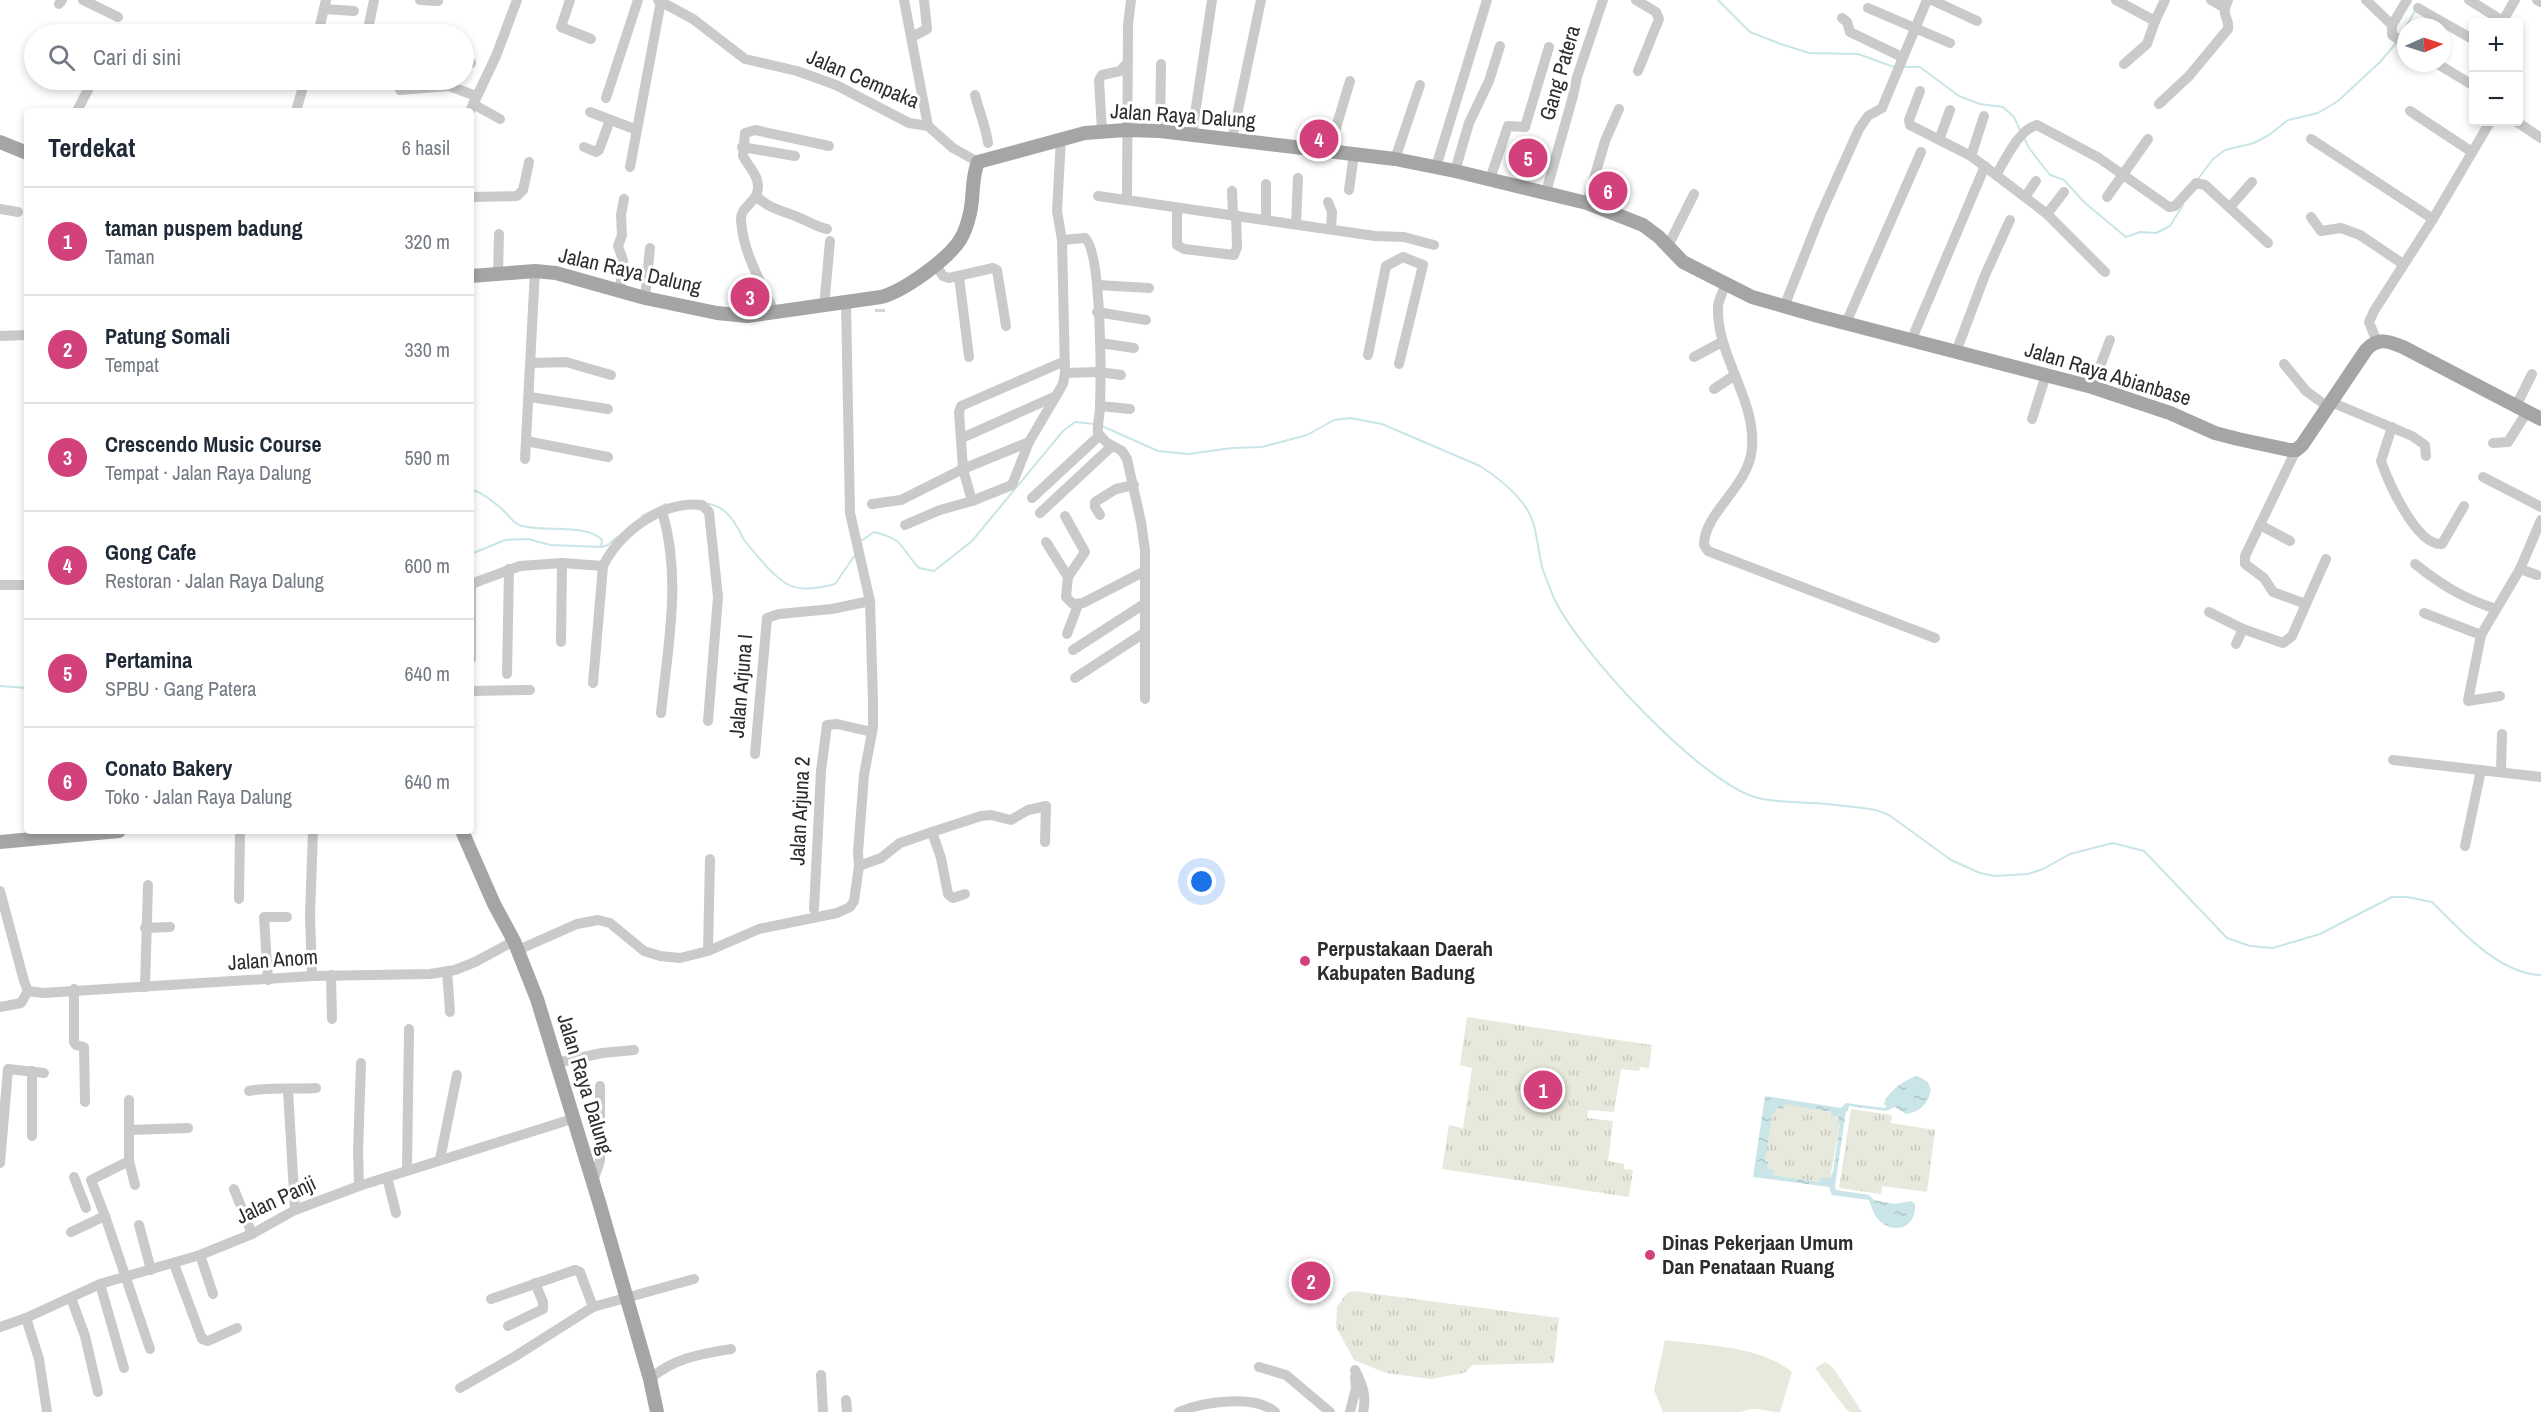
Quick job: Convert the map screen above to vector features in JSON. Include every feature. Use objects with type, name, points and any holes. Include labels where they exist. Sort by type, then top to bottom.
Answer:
[{"type":"main road","name":"Jalan Raya Dalung","points":[[474,276],[535,271],[556,273],[645,298],[747,316],[824,307],[898,292],[952,250],[965,229],[970,212],[973,176],[978,162],[1061,139],[1102,131],[1160,131],[1192,134],[1395,159],[1546,192],[1618,214]]},
{"type":"main road","points":[[0,142],[24,152]]},
{"type":"main road","name":"Jalan Raya Abianbase","points":[[1618,214],[1649,229],[1689,266],[1752,297],[2092,387],[2170,413],[2215,433],[2264,446],[2296,450]]},
{"type":"main road","points":[[2296,450],[2330,405],[2366,350],[2377,342],[2388,341],[2403,347],[2541,419]]},
{"type":"main road","points":[[0,842],[61,834]]},
{"type":"main road","name":"Jalan Raya Dalung","points":[[463,834],[494,904],[516,946],[537,999],[627,1298],[657,1412]]},
{"type":"street","points":[[83,0],[118,17]]},
{"type":"street","points":[[369,24],[374,0]]},
{"type":"street","points":[[420,0],[438,2]]},
{"type":"street","points":[[473,104],[496,56],[517,0]]},
{"type":"street","points":[[570,0],[561,27],[591,39]]},
{"type":"street","points":[[606,98],[638,0]]},
{"type":"street","points":[[904,0],[928,126],[945,142],[978,162]]},
{"type":"street","points":[[912,37],[927,29],[924,0]]},
{"type":"street","points":[[1127,199],[1126,130],[1131,0]]},
{"type":"street","points":[[1192,134],[1212,0]]},
{"type":"street","points":[[1232,139],[1261,0]]},
{"type":"street","points":[[1436,167],[1486,0]]},
{"type":"street","name":"Gang Patera","points":[[1546,192],[1573,96],[1576,77],[1603,0]]},
{"type":"street","points":[[1636,0],[1656,12],[1659,19],[1638,71]]},
{"type":"street","points":[[1784,307],[1820,216],[1859,129],[1868,116],[1882,108],[1927,0]]},
{"type":"street","points":[[1932,0],[1977,21]]},
{"type":"street","points":[[2116,0],[2154,21]]},
{"type":"street","points":[[2124,64],[2147,44],[2154,21],[2165,0]]},
{"type":"street","points":[[2159,104],[2189,76],[2228,29],[2224,15],[2227,4],[2211,0]]},
{"type":"street","points":[[2366,0],[2392,25]]},
{"type":"street","points":[[2397,38],[2392,35],[2392,25],[2406,0]]},
{"type":"street","points":[[2469,0],[2496,18]]},
{"type":"street","points":[[2504,18],[2515,0]]},
{"type":"street","points":[[630,167],[660,1]]},
{"type":"street","name":"Jalan Cempaka","points":[[660,1],[682,5],[745,59],[796,71],[836,85],[903,120],[928,126]]},
{"type":"street","points":[[320,24],[325,5],[354,11]]},
{"type":"street","points":[[1868,8],[1950,43]]},
{"type":"street","points":[[2418,8],[2469,37]]},
{"type":"street","points":[[1842,18],[1847,22],[1850,32],[1902,59]]},
{"type":"street","points":[[1455,171],[1469,123],[1489,81],[1500,46]]},
{"type":"street","points":[[1490,179],[1508,126],[1522,128],[1525,126],[1549,47]]},
{"type":"street","points":[[1102,131],[1099,80],[1102,75],[1120,71],[1128,62]]},
{"type":"street","points":[[1160,131],[1161,64]]},
{"type":"street","points":[[2451,72],[2469,83]]},
{"type":"street","points":[[1329,151],[1350,81]]},
{"type":"street","points":[[1395,159],[1420,85]]},
{"type":"street","points":[[79,108],[88,90]]},
{"type":"street","points":[[297,108],[301,90]]},
{"type":"street","points":[[455,90],[500,120]]},
{"type":"street","points":[[1920,91],[1909,122],[1985,166],[2046,214],[2105,272]]},
{"type":"street","points":[[975,94],[980,116],[987,129],[988,143]]},
{"type":"street","points":[[1587,203],[1601,150],[1619,109]]},
{"type":"street","points":[[1939,140],[1950,110]]},
{"type":"street","points":[[2410,111],[2472,152]]},
{"type":"street","points":[[590,112],[637,130]]},
{"type":"street","points":[[1971,156],[1984,116]]},
{"type":"street","points":[[584,147],[596,152],[599,150],[610,120]]},
{"type":"street","points":[[1996,175],[2022,136],[2034,125],[2044,127],[2056,136],[2099,158],[2169,207],[2175,206],[2196,183],[2205,185],[2268,243]]},
{"type":"street","points":[[2377,342],[2370,319],[2488,126]]},
{"type":"street","points":[[2523,126],[2541,138]]},
{"type":"street","points":[[772,313],[772,307],[747,254],[741,217],[743,211],[757,197],[758,181],[743,156],[745,133],[755,130],[829,146]]},
{"type":"street","points":[[905,525],[1012,485],[1029,441],[1063,384],[1065,360],[1062,240],[1056,211],[1061,139]]},
{"type":"street","points":[[2107,197],[2148,139]]},
{"type":"street","points":[[2311,139],[2433,219]]},
{"type":"street","points":[[742,147],[795,156]]},
{"type":"street","points":[[1846,323],[1921,152]]},
{"type":"street","points":[[1349,190],[1354,154]]},
{"type":"street","points":[[474,197],[517,196],[523,190],[529,162]]},
{"type":"street","points":[[1911,340],[1985,166]]},
{"type":"street","points":[[1296,224],[1298,178]]},
{"type":"street","points":[[2025,197],[2036,181]]},
{"type":"street","points":[[2230,207],[2252,182]]},
{"type":"street","points":[[1266,184],[1266,220]]},
{"type":"street","points":[[1177,208],[1177,245],[1184,249],[1234,255],[1237,247],[1232,191]]},
{"type":"street","points":[[2046,214],[2064,192]]},
{"type":"street","points":[[1668,246],[1694,194]]},
{"type":"street","points":[[1098,196],[1375,236],[1404,237],[1434,245]]},
{"type":"street","points":[[757,197],[771,208],[803,219],[813,226],[827,229]]},
{"type":"street","points":[[620,290],[623,260],[618,246],[622,235],[621,215],[624,199]]},
{"type":"street","points":[[1328,202],[1332,212],[1331,229]]},
{"type":"street","points":[[0,209],[18,212]]},
{"type":"street","points":[[2311,217],[2320,231],[2341,228],[2360,235],[2403,264]]},
{"type":"street","points":[[1956,352],[1985,276],[2010,220]]},
{"type":"street","points":[[498,273],[499,234]]},
{"type":"street","points":[[1062,240],[1083,238],[1088,240],[1094,251],[1098,285],[1097,312],[1100,344],[1099,432],[1112,446],[1124,454],[1130,466],[1145,550],[1145,699]]},
{"type":"street","points":[[824,307],[830,241]]},
{"type":"street","points":[[1414,261],[1420,241]]},
{"type":"street","points":[[645,298],[650,248]]},
{"type":"street","points":[[1368,355],[1386,266],[1403,257],[1423,265],[1399,364]]},
{"type":"street","points":[[935,264],[946,278],[993,268],[999,272],[1006,326]]},
{"type":"street","points":[[525,459],[532,363],[535,271]]},
{"type":"street","points":[[959,277],[969,357]]},
{"type":"street","points":[[1098,285],[1149,288]]},
{"type":"street","points":[[1725,285],[1718,304],[1722,342],[1745,403],[1752,438],[1751,456],[1742,480],[1722,506],[1706,533],[1704,542],[1708,550],[1935,638]]},
{"type":"street","points":[[710,859],[708,951],[759,929],[844,910],[854,902],[859,866],[864,775],[872,732],[873,634],[870,601],[850,513],[846,303]]},
{"type":"street","points":[[1097,312],[1146,320]]},
{"type":"street","points":[[0,336],[24,335]]},
{"type":"street","points":[[2092,387],[2110,340]]},
{"type":"street","points":[[1694,357],[1722,342]]},
{"type":"street","points":[[1100,344],[1134,348]]},
{"type":"street","points":[[972,501],[963,469],[959,412],[961,406],[1065,360]]},
{"type":"street","points":[[532,363],[566,362],[611,375]]},
{"type":"street","points":[[2284,364],[2306,391],[2330,405],[2392,427],[2420,441],[2425,446],[2426,456]]},
{"type":"street","points":[[1065,373],[1099,372],[1121,375]]},
{"type":"street","points":[[2493,443],[2508,442],[2532,374]]},
{"type":"street","points":[[1714,389],[1735,375]]},
{"type":"street","points":[[2032,419],[2046,375]]},
{"type":"street","points":[[962,438],[1056,396]]},
{"type":"street","points":[[530,398],[608,409]]},
{"type":"street","points":[[1100,406],[1130,409]]},
{"type":"street","points":[[2392,427],[2381,460],[2400,505],[2418,531],[2436,544],[2442,544],[2464,506]]},
{"type":"street","points":[[1032,498],[1099,432]]},
{"type":"street","points":[[526,441],[608,457]]},
{"type":"street","points":[[872,504],[901,500],[963,469],[1029,441]]},
{"type":"street","points":[[1040,513],[1112,446]]},
{"type":"street","points":[[2296,450],[2245,556],[2246,567],[2264,578],[2273,592],[2307,604]]},
{"type":"street","points":[[2483,477],[2541,507]]},
{"type":"street","points":[[1100,515],[1096,511],[1095,502],[1116,489],[1134,485]]},
{"type":"street","points":[[593,683],[603,566],[619,542],[662,511],[678,506],[706,507],[709,512],[718,597],[708,721]]},
{"type":"street","points":[[661,713],[673,602],[673,571],[662,511]]},
{"type":"street","points":[[1065,516],[1085,552],[1068,578],[1066,597],[1070,602],[1078,605]]},
{"type":"street","points":[[2500,696],[2468,701],[2481,635],[2520,569],[2541,520]]},
{"type":"street","points":[[2260,525],[2290,541]]},
{"type":"street","points":[[1046,542],[1068,578]]},
{"type":"street","points":[[2210,612],[2243,629],[2277,642],[2288,641],[2326,559]]},
{"type":"street","points":[[561,642],[562,563]]},
{"type":"street","points":[[474,584],[509,569],[536,564],[603,566]]},
{"type":"street","points":[[2415,564],[2455,593],[2470,601],[2496,609]]},
{"type":"street","points":[[507,674],[509,569]]},
{"type":"street","points":[[2520,569],[2537,575]]},
{"type":"street","points":[[1067,634],[1078,605],[1145,571]]},
{"type":"street","points":[[0,585],[24,585]]},
{"type":"street","name":"Jalan Arjuna I","points":[[755,754],[767,618],[779,614],[832,609],[870,601]]},
{"type":"street","points":[[1073,650],[1144,604]]},
{"type":"street","points":[[2424,613],[2481,635]]},
{"type":"street","points":[[2236,644],[2243,629]]},
{"type":"street","points":[[1074,678],[1144,633]]},
{"type":"street","points":[[474,691],[530,690]]},
{"type":"street","name":"Jalan Arjuna 2","points":[[814,909],[824,739],[827,725],[837,724],[872,732]]},
{"type":"street","points":[[2501,772],[2502,734]]},
{"type":"street","points":[[2393,760],[2541,777]]},
{"type":"street","points":[[2465,846],[2481,770]]},
{"type":"street","points":[[859,866],[881,858],[900,843],[981,816],[992,815],[1011,820],[1028,810],[1046,806],[1045,842]]},
{"type":"street","points":[[932,832],[941,858],[948,894],[953,898],[965,894]]},
{"type":"street","points":[[239,899],[240,834]]},
{"type":"street","points":[[312,976],[310,915],[313,834]]},
{"type":"street","points":[[145,987],[148,885]]},
{"type":"street","points":[[0,891],[28,990],[21,1003],[0,1007]]},
{"type":"street","points":[[268,980],[264,917],[287,917]]},
{"type":"street","name":"Jalan Anom","points":[[28,990],[43,993],[74,989],[145,987],[312,976],[447,971],[577,924],[598,920],[610,923],[636,946],[660,956],[680,958],[708,951]]},
{"type":"street","points":[[146,928],[170,927]]},
{"type":"street","points":[[447,971],[450,1012]]},
{"type":"street","points":[[331,975],[332,1019]]},
{"type":"street","points":[[74,989],[74,1042],[76,1046],[84,1047],[85,1102]]},
{"type":"street","points":[[407,1170],[409,1029]]},
{"type":"street","points":[[556,1063],[593,1054],[634,1050]]},
{"type":"street","points":[[359,1186],[361,1063]]},
{"type":"street","points":[[0,1163],[4,1068],[44,1072]]},
{"type":"street","points":[[32,1071],[32,1136]]},
{"type":"street","points":[[440,1159],[457,1075]]},
{"type":"street","points":[[593,1181],[600,1161],[600,1086]]},
{"type":"street","points":[[249,1091],[271,1087],[288,1090],[316,1088]]},
{"type":"street","points":[[288,1090],[295,1210]]},
{"type":"street","points":[[129,1100],[129,1161],[135,1185]]},
{"type":"street","name":"Jalan Panji","points":[[0,1327],[26,1318],[100,1284],[200,1255],[252,1234],[295,1210],[359,1186],[572,1119]]},
{"type":"street","points":[[130,1130],[188,1128]]},
{"type":"street","points":[[86,1208],[75,1181],[91,1180],[129,1161]]},
{"type":"street","points":[[387,1177],[396,1213]]},
{"type":"street","points":[[91,1180],[150,1349]]},
{"type":"street","points":[[234,1189],[252,1234]]},
{"type":"street","points":[[71,1232],[105,1216]]},
{"type":"street","points":[[139,1225],[151,1270]]},
{"type":"street","points":[[200,1255],[213,1294]]},
{"type":"street","points":[[174,1264],[204,1341],[237,1328]]},
{"type":"street","points":[[491,1299],[578,1270],[593,1307]]},
{"type":"street","points":[[460,1388],[514,1358],[593,1307],[694,1279]]},
{"type":"street","points":[[508,1326],[543,1310],[543,1302],[535,1283]]},
{"type":"street","points":[[100,1284],[124,1368]]},
{"type":"street","points":[[71,1298],[85,1336],[98,1392]]},
{"type":"street","points":[[26,1318],[39,1359],[47,1412]]},
{"type":"street","points":[[650,1379],[672,1363],[689,1357],[731,1349]]},
{"type":"street","points":[[1259,1367],[1286,1375],[1330,1412]]},
{"type":"street","points":[[1350,1412],[1356,1388],[1355,1370],[1362,1385],[1365,1404],[1363,1412]]},
{"type":"street","points":[[820,1375],[824,1412]]},
{"type":"street","points":[[846,1400],[847,1412]]},
{"type":"street","points":[[1179,1412],[1218,1403],[1252,1402],[1264,1405],[1275,1412]]},
{"type":"green space","points":[[1467,1017],[1652,1045],[1649,1068],[1640,1067],[1639,1071],[1621,1069],[1614,1112],[1588,1110],[1587,1118],[1613,1121],[1608,1161],[1624,1164],[1624,1169],[1633,1170],[1629,1197],[1442,1169],[1449,1125],[1463,1128],[1472,1068],[1460,1065]]},
{"type":"green space","points":[[1783,1104],[1824,1110],[1837,1118],[1840,1124],[1830,1178],[1821,1182],[1773,1175],[1767,1169],[1764,1162],[1772,1114]]},
{"type":"green space","points":[[1851,1109],[1892,1115],[1891,1123],[1935,1130],[1927,1192],[1882,1186],[1881,1194],[1839,1188]]},
{"type":"green space","points":[[1354,1291],[1559,1318],[1554,1363],[1473,1365],[1464,1373],[1431,1379],[1386,1373],[1354,1360],[1336,1327],[1337,1307],[1347,1293]]},
{"type":"green space","points":[[1665,1340],[1732,1348],[1764,1356],[1779,1363],[1792,1372],[1780,1412],[1755,1409],[1741,1412],[1663,1412],[1654,1390]]},
{"type":"green space","points":[[1826,1362],[1834,1369],[1862,1412],[1850,1412],[1846,1409],[1815,1368]]},
{"type":"water","points":[[1917,1076],[1928,1082],[1931,1090],[1925,1103],[1915,1111],[1906,1114],[1895,1107],[1886,1111],[1849,1106],[1846,1111],[1835,1186],[1836,1190],[1869,1195],[1874,1200],[1895,1204],[1911,1201],[1915,1204],[1915,1213],[1908,1224],[1896,1228],[1883,1224],[1877,1218],[1869,1200],[1832,1195],[1829,1187],[1753,1177],[1765,1096],[1841,1108],[1846,1103],[1884,1108],[1887,1107],[1884,1104],[1886,1099],[1893,1090]],"holes":[[[1784,1104],[1831,1112],[1831,1116],[1838,1117],[1837,1123],[1840,1124],[1830,1178],[1821,1177],[1820,1182],[1773,1175],[1774,1170],[1767,1169],[1768,1162],[1765,1162],[1772,1114],[1775,1114],[1776,1108],[1783,1109]]]},
{"type":"waterway","points":[[1718,0],[1750,32],[1781,44],[1809,53],[1858,54],[1894,67]]},
{"type":"waterway","points":[[2411,18],[2415,11]]},
{"type":"waterway","points":[[2198,179],[2213,159],[2225,150],[2254,143],[2288,120],[2318,113],[2338,101],[2380,62],[2397,42]]},
{"type":"waterway","points":[[1903,67],[1920,67],[1959,96],[1980,104],[2003,107],[2014,117],[2020,130]]},
{"type":"waterway","points":[[2024,138],[2050,175],[2064,180],[2085,203],[2126,237],[2140,232],[2156,233],[2170,226],[2183,205]]},
{"type":"waterway","points":[[1102,426],[1158,451],[1188,454],[1232,448],[1262,447],[1307,435],[1334,420],[1350,418],[1382,424],[1480,466],[1518,497],[1529,513],[1536,531],[1542,566],[1553,596],[1566,619],[1613,680],[1643,712],[1706,768],[1734,788],[1758,798],[1876,810],[1889,815],[1951,860],[1980,873],[1995,876],[2028,874],[2043,869],[2070,854],[2113,843],[2144,851],[2227,938],[2250,946],[2273,948],[2320,934],[2392,897],[2407,897],[2432,902],[2467,937],[2495,959],[2525,973],[2541,975]]},
{"type":"waterway","points":[[861,541],[874,532],[892,538],[901,545],[919,568],[934,571],[972,541],[1063,431],[1075,422],[1094,424]]},
{"type":"waterway","points":[[474,491],[492,501],[519,525],[586,532],[602,540],[601,547]]},
{"type":"waterway","points":[[642,516],[666,504]]},
{"type":"waterway","points":[[708,504],[725,512],[734,521],[747,544],[770,570],[793,587],[811,589],[835,584],[855,555]]},
{"type":"waterway","points":[[474,553],[505,540],[528,539],[550,545],[601,547],[608,545],[617,537]]},
{"type":"waterway","points":[[0,686],[24,688]]},
{"type":"place","name":"Gong Cafe","points":[[1319,139]]},
{"type":"place","name":"Pertamina","points":[[1528,158]]},
{"type":"place","name":"Conato Bakery","points":[[1608,191]]},
{"type":"place","name":"Crescendo Music Course","points":[[750,297]]},
{"type":"place","name":"Perpustakaan Daerah Kabupaten Badung","points":[[1305,961]]},
{"type":"place","name":"taman puspem badung","points":[[1543,1090]]},
{"type":"place","name":"Dinas Pekerjaan Umum Dan Penataan Ruang","points":[[1650,1255]]},
{"type":"place","name":"Patung Somali","points":[[1311,1281]]}]
